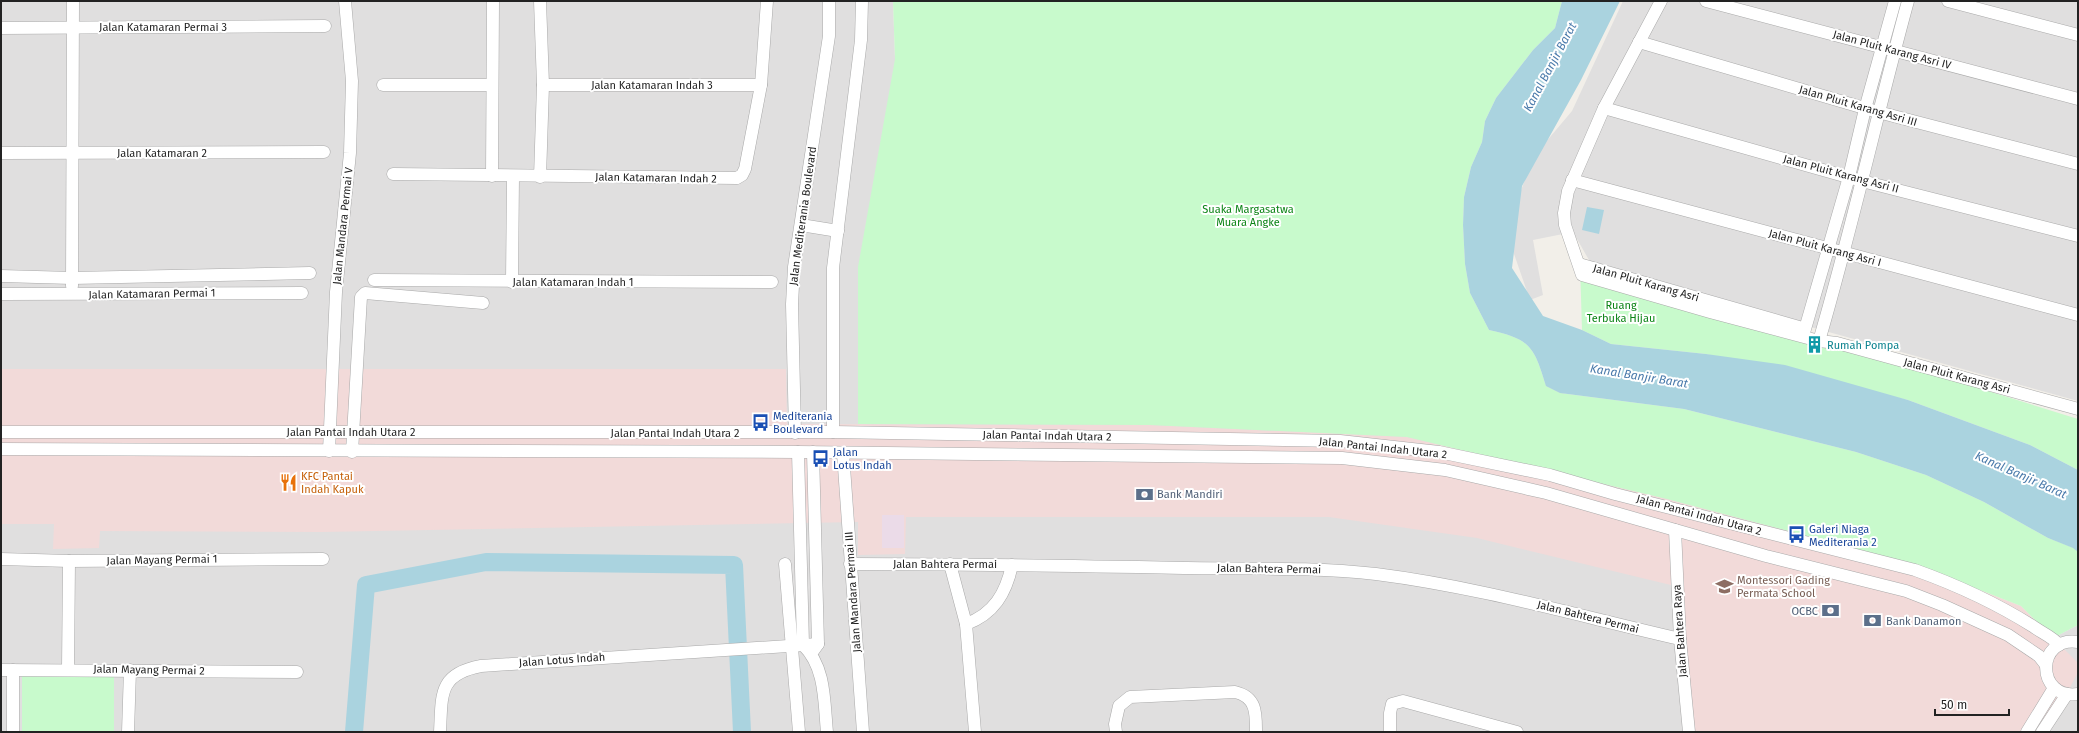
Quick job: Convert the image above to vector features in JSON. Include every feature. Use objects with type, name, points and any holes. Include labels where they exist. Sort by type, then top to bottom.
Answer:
[{"type":"street","points":[[72,295],[73,1]]},
{"type":"street","name":"Jalan Mandara Permai V","points":[[329,451],[336,292],[350,153],[352,81],[345,1]]},
{"type":"street","points":[[492,1],[492,176]]},
{"type":"street","points":[[540,1],[543,85],[540,177]]},
{"type":"street","name":"Jalan Katamaran Indah 2","points":[[393,174],[729,179],[740,177],[745,169],[761,85],[768,1]]},
{"type":"street","name":"Jalan Mediterania Boulevard","points":[[795,433],[792,304],[794,267],[829,36],[829,1]]},
{"type":"street","points":[[833,432],[833,268],[861,40],[862,1]]},
{"type":"street","points":[[1572,180],[1604,108],[1661,1]]},
{"type":"street","name":"Jalan Pluit Karang Asri IV","points":[[1706,1],[2078,99]]},
{"type":"street","points":[[1820,337],[1862,180],[1878,112],[1889,49],[1895,1]]},
{"type":"street","points":[[1804,333],[1849,177],[1865,109],[1908,1]]},
{"type":"street","points":[[1948,1],[2078,35]]},
{"type":"street","name":"Jalan Katamaran Permai 3","points":[[1,28],[325,26]]},
{"type":"street","name":"Jalan Pluit Karang Asri III","points":[[1639,42],[1865,109],[2078,164]]},
{"type":"street","points":[[383,85],[491,85]]},
{"type":"street","name":"Jalan Katamaran Indah 3","points":[[543,85],[761,85]]},
{"type":"street","name":"Jalan Pluit Karang Asri II","points":[[1604,108],[1849,177],[2078,236]]},
{"type":"street","name":"Jalan Katamaran 2","points":[[1,153],[73,154],[324,152]]},
{"type":"street","points":[[512,282],[514,176]]},
{"type":"street","name":"Jalan Pluit Karang Asri I","points":[[1572,180],[1829,250],[2078,315]]},
{"type":"street","name":"Jalan Pluit Karang Asri","points":[[1572,180],[1565,204],[1565,225],[1579,264],[1609,278],[1837,343],[2078,409]]},
{"type":"street","points":[[801,225],[838,231]]},
{"type":"street","points":[[1,276],[72,278],[310,273]]},
{"type":"street","name":"Jalan Katamaran Indah 1","points":[[374,280],[512,282],[772,282]]},
{"type":"street","name":"Jalan Katamaran Permai 1","points":[[1,294],[72,295],[302,293]]},
{"type":"street","points":[[352,452],[361,297],[365,293],[483,303]]},
{"type":"street","name":"Jalan Pantai Indah Utara 2","points":[[1,432],[753,434],[833,432],[1340,441],[1439,452],[1550,475],[1615,494],[1915,570],[1951,583],[1990,601],[2058,643]]},
{"type":"street","points":[[753,434],[762,444],[798,445],[813,452],[806,647],[799,732]]},
{"type":"street","name":"Jalan Pantai Indah Utara 2","points":[[1,449],[352,452],[813,452],[1342,458],[1445,470],[1546,493],[1766,556],[1906,591],[1942,605],[2008,635],[2026,646],[2044,663]]},
{"type":"street","points":[[798,452],[806,647]]},
{"type":"street","name":"Jalan Mandara Permai III","points":[[843,453],[863,732]]},
{"type":"street","name":"Jalan Bahtera Raya","points":[[1675,530],[1680,639],[1689,732]]},
{"type":"street","name":"Jalan Mayang Permai 1","points":[[1,559],[69,561],[323,559]]},
{"type":"street","points":[[68,669],[69,561]]},
{"type":"street","points":[[786,564],[806,647],[821,679],[827,732]]},
{"type":"street","name":"Jalan Bahtera Permai","points":[[850,564],[1310,569],[1372,574],[1415,579],[1490,594],[1680,639]]},
{"type":"street","points":[[950,564],[966,624],[975,732]]},
{"type":"street","points":[[966,624],[979,620],[995,607],[1008,585],[1012,565]]},
{"type":"street","points":[[2054,688],[2030,727],[2043,730],[2072,694],[2054,688],[2049,681],[2044,663],[2058,643],[2076,641]]},
{"type":"street","name":"Jalan Lotus Indah","points":[[440,732],[443,691],[452,678],[464,669],[482,666],[714,650],[806,647]]},
{"type":"street","name":"Jalan Mayang Permai 2","points":[[7,670],[68,669],[297,672]]},
{"type":"street","points":[[7,670],[13,732]]},
{"type":"street","points":[[128,732],[130,670]]},
{"type":"street","points":[[1116,732],[1115,724],[1119,706],[1130,697],[1235,692],[1244,694],[1256,709],[1256,732]]},
{"type":"street","points":[[1390,732],[1390,708],[1392,704],[1403,701],[1516,732]]},
{"type":"shaded area","points":[[1,1],[893,1],[895,59],[2053,638],[2078,625],[2078,732],[1,732]]},
{"type":"shaded area","points":[[1623,1],[2078,1],[2078,401],[1593,267],[1573,232],[1533,240],[1543,295],[1530,300],[1513,251],[1515,206],[1534,156],[1572,111]]},
{"type":"shaded area","points":[[1,369],[786,369],[787,424],[1150,425],[1407,437],[1667,499],[1913,564],[2021,606],[2078,663],[2078,672],[2047,732],[1688,732],[1675,586],[1477,538],[1329,517],[906,517],[905,554],[858,555],[858,522],[321,532],[100,531],[99,548],[53,549],[54,524],[1,524]]},
{"type":"shaded area","points":[[882,515],[904,515],[904,548],[882,548]]},
{"type":"green space","name":"Suaka Margasatwa Muara Angke","points":[[893,1],[1562,1],[1555,28],[1533,50],[1496,98],[1485,121],[1482,142],[1471,167],[1464,197],[1463,225],[1465,264],[1470,293],[1489,330],[1514,337],[1529,347],[1538,362],[1546,386],[1560,393],[1684,409],[1856,452],[1926,475],[1984,502],[2048,538],[2074,548],[2078,552],[2078,625],[2053,638],[2021,606],[1913,564],[1667,499],[1407,437],[1150,425],[858,424],[858,267],[895,59]]},
{"type":"green space","name":"Ruang Terbuka Hijau","points":[[1580,264],[2078,419],[2078,470],[2030,445],[1908,400],[1706,354],[1611,344],[1582,330]]},
{"type":"green space","points":[[22,676],[114,677],[114,732],[22,732]]},
{"type":"water","name":"Kanal Banjir Barat","points":[[1562,1],[1620,1],[1581,80],[1522,186],[1512,268],[1543,316],[1582,330],[1611,344],[1706,354],[1785,365],[1908,400],[2030,445],[2078,470],[2078,552],[2073,548],[2048,538],[1984,502],[1926,475],[1856,452],[1684,409],[1560,393],[1546,386],[1538,362],[1529,347],[1514,337],[1489,330],[1470,293],[1465,264],[1463,225],[1464,197],[1471,167],[1482,142],[1485,121],[1496,98],[1533,50],[1555,28]]},
{"type":"water","points":[[1587,207],[1604,210],[1599,234],[1582,230]]},
{"type":"waterway","points":[[354,732],[366,585],[486,562],[734,565],[742,732]]},
{"type":"place","name":"Rumah Pompa","points":[[1814,345]]},
{"type":"place","name":"Mediterania Boulevard","points":[[760,422]]},
{"type":"place","name":"Jalan Lotus Indah","points":[[820,458]]},
{"type":"place","name":"KFC Pantai Indah Kapuk","points":[[288,482]]},
{"type":"place","name":"Bank Mandiri","points":[[1144,494]]},
{"type":"place","name":"Galeri Niaga Mediterania 2","points":[[1796,535]]},
{"type":"place","name":"Montessori Gading Permata School","points":[[1724,586]]},
{"type":"place","name":"OCBC","points":[[1831,611]]},
{"type":"place","name":"Bank Danamon","points":[[1873,621]]}]
